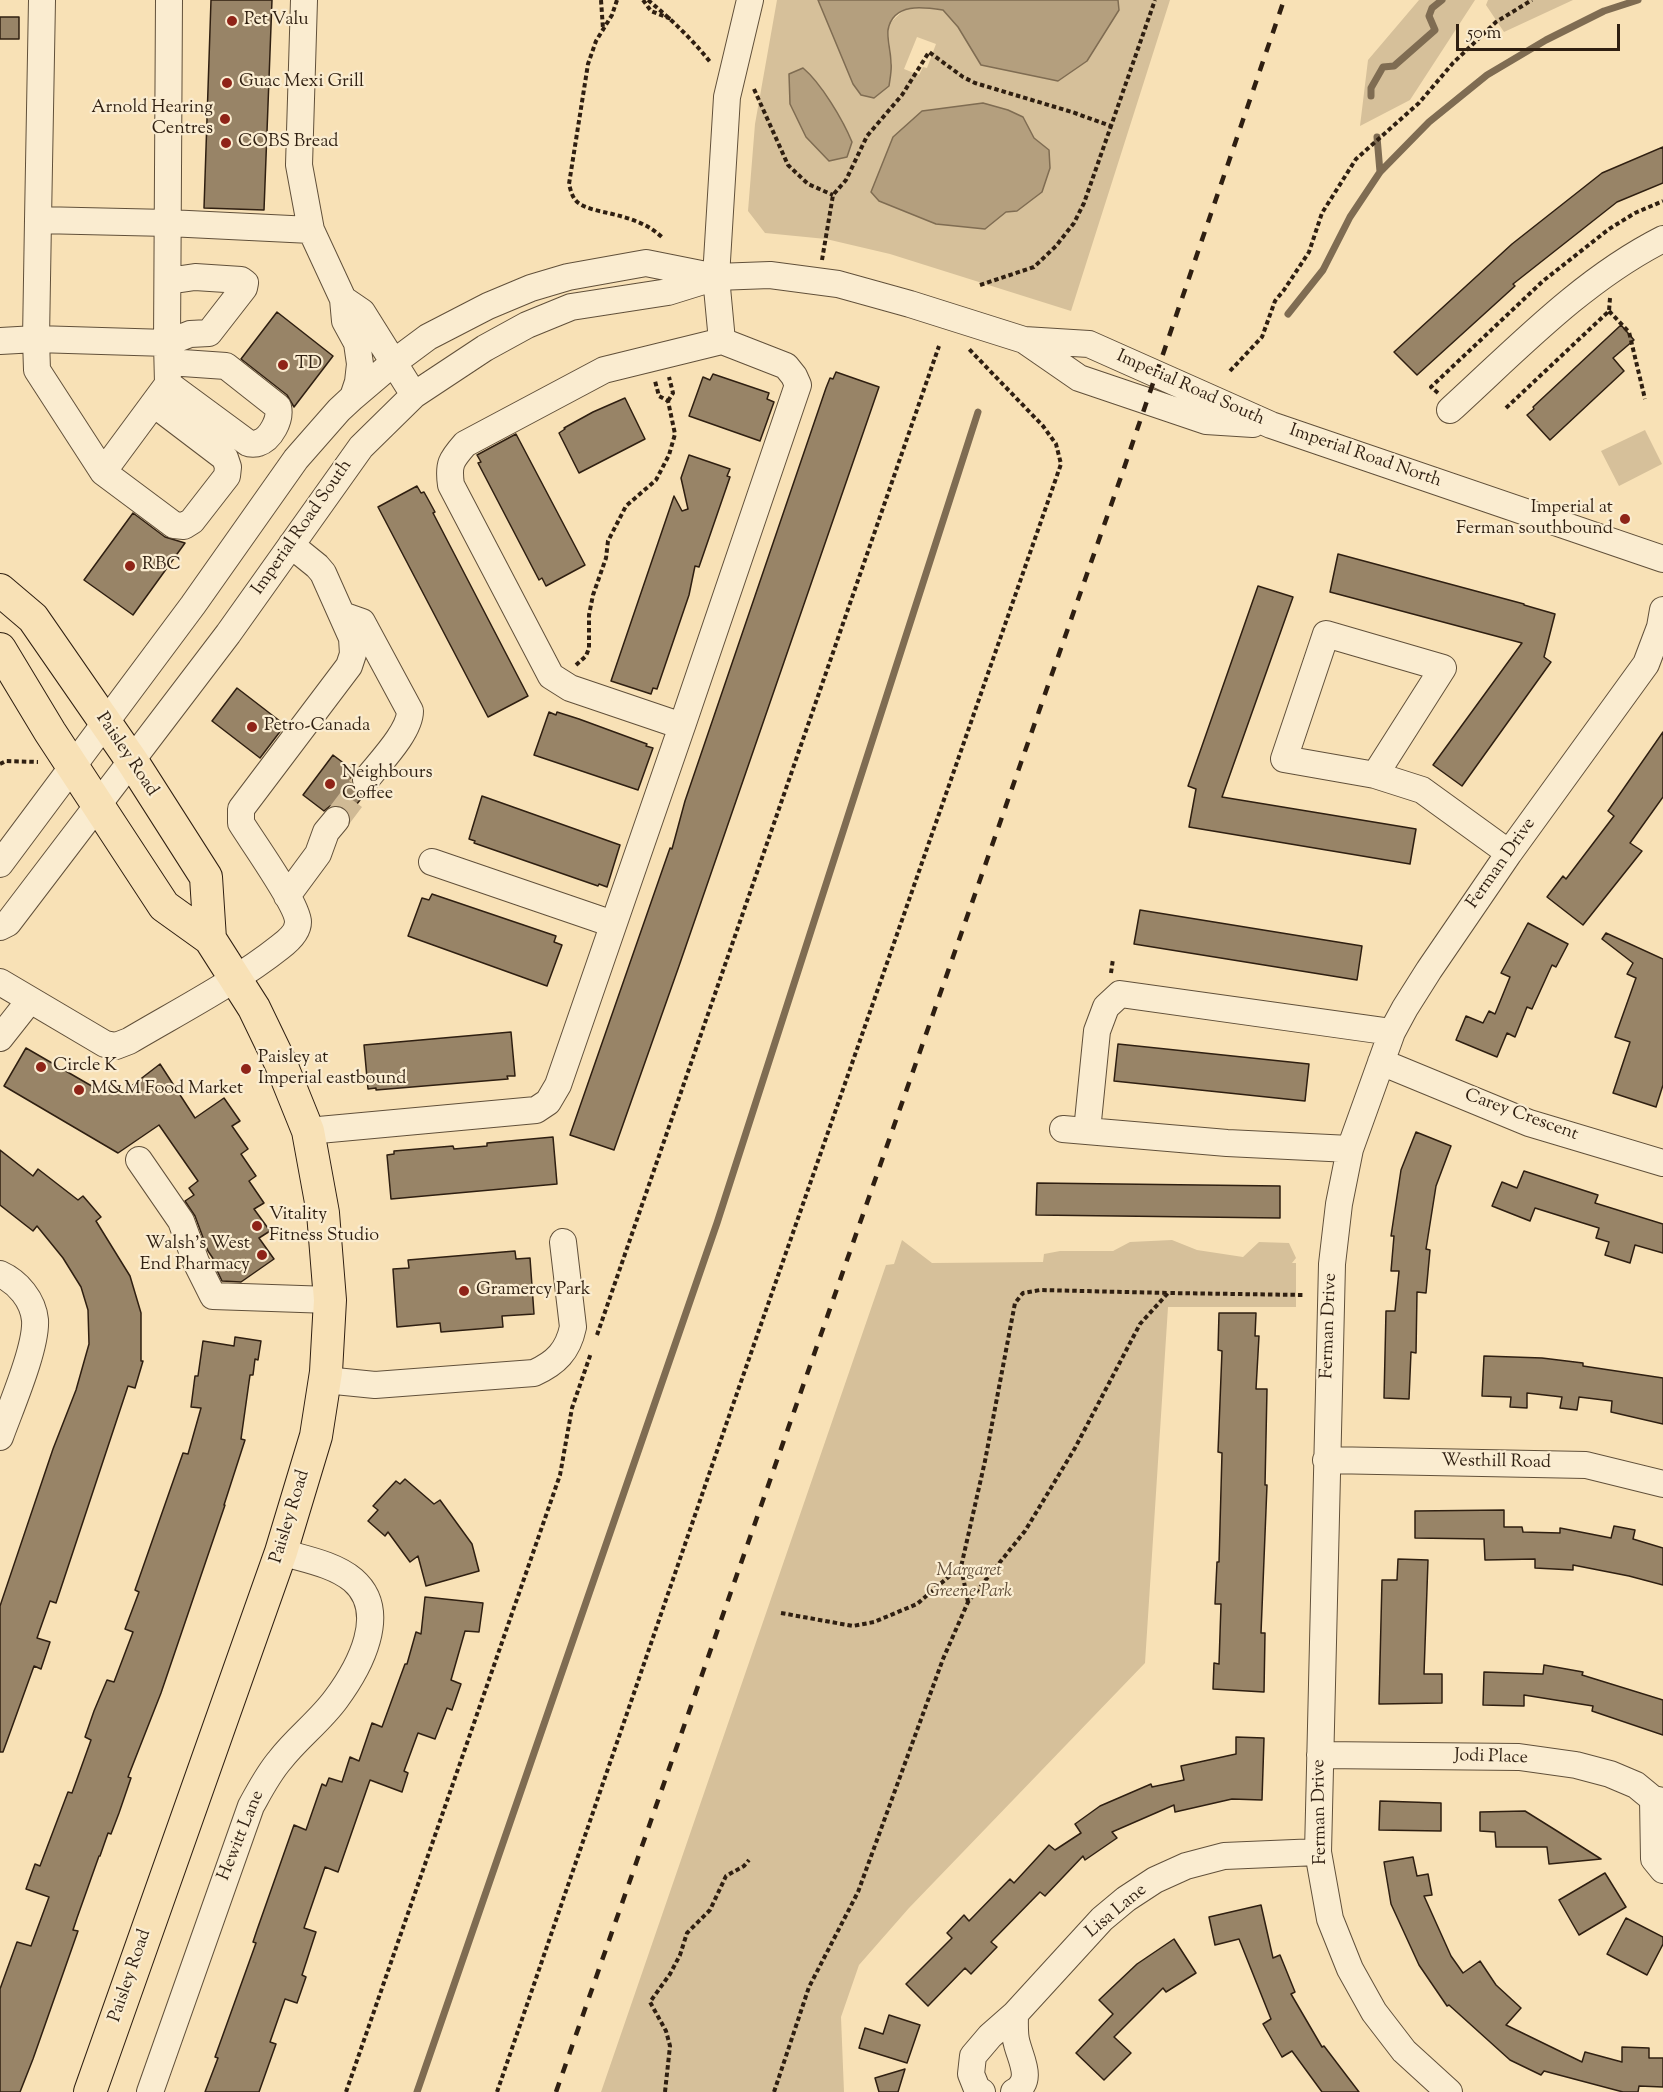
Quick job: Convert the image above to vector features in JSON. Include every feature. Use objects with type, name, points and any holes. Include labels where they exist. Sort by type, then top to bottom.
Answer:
[{"type":"main road","name":"Paisley Road","points":[[0,590],[33,618],[132,761],[206,877],[210,939]]},
{"type":"main road","name":"Paisley Road","points":[[0,649],[72,767],[164,906],[210,939],[254,1008],[277,1054],[308,1131],[323,1213],[330,1300],[325,1380],[316,1436],[281,1552],[90,2092]]},
{"type":"street","points":[[42,0],[37,370],[103,472],[174,525],[184,526],[192,521],[227,476],[228,467],[225,458],[164,373],[168,281],[169,0]]},
{"type":"street","points":[[304,0],[299,165],[310,230],[343,299],[345,321],[357,343],[360,364],[353,397]]},
{"type":"street","points":[[722,341],[716,277],[727,97],[750,0]]},
{"type":"street","points":[[38,220],[310,230]]},
{"type":"street","points":[[1445,403],[1577,295],[1620,263],[1663,239]]},
{"type":"street","name":"Imperial Road South","points":[[0,864],[193,605],[296,459],[339,410],[393,363],[428,337],[488,306],[531,288],[568,277],[646,263],[716,277],[770,275],[838,284],[1024,340],[1089,344],[1271,426]]},
{"type":"street","points":[[103,472],[190,334],[209,333],[244,288],[241,280],[195,277],[168,281]]},
{"type":"street","name":"Imperial Road South","points":[[0,927],[8,922],[228,634],[361,447],[414,395],[485,348],[527,325],[571,307],[668,292],[716,277]]},
{"type":"street","points":[[343,299],[362,312],[414,395]]},
{"type":"street","points":[[0,341],[36,339],[164,373],[226,366],[278,407],[279,420],[265,438],[257,444],[248,443],[164,373]]},
{"type":"street","name":"Imperial Road South","points":[[1024,340],[1079,378],[1206,421],[1271,426]]},
{"type":"street","points":[[308,1131],[536,1110],[548,1102],[558,1085],[682,726],[798,385],[786,366],[722,341],[659,366],[604,370],[465,444],[455,455],[449,470],[451,485],[551,676],[570,688],[682,726]]},
{"type":"street","name":"Imperial Road North","points":[[1271,426],[1663,559]]},
{"type":"street","points":[[0,982],[105,1044],[116,1046],[129,1041],[234,978],[281,947],[296,932],[298,921],[287,896],[241,824],[241,810],[349,666],[353,654],[352,638],[323,573],[318,566],[291,545]]},
{"type":"street","name":"Ferman Drive","points":[[1449,2092],[1404,2051],[1374,2012],[1350,1969],[1330,1919],[1318,1852],[1332,1264],[1339,1204],[1350,1149],[1392,1032],[1408,1002],[1509,853],[1646,664],[1660,627],[1663,610]]},
{"type":"street","points":[[342,615],[362,622],[410,711],[410,718],[405,729],[366,780]]},
{"type":"street","points":[[1375,775],[1443,668],[1326,634],[1284,759],[1375,775],[1422,790],[1509,853]]},
{"type":"street","points":[[287,896],[318,854],[326,832],[336,820]]},
{"type":"street","points":[[432,862],[613,924]]},
{"type":"street","points":[[1350,1149],[1227,1143],[1075,1130],[1097,1031],[1106,1007],[1120,994],[1392,1032]]},
{"type":"street","points":[[0,1038],[30,1000]]},
{"type":"street","name":"Carey Crescent","points":[[1381,1062],[1529,1123],[1663,1163]]},
{"type":"street","points":[[139,1160],[181,1221],[196,1262],[213,1296],[330,1300]]},
{"type":"street","points":[[325,1380],[375,1385],[534,1373],[547,1367],[562,1355],[570,1340],[573,1327],[563,1242]]},
{"type":"street","points":[[0,1274],[12,1280],[27,1297],[35,1319],[33,1342],[0,1437]]},
{"type":"street","name":"Westhill Road","points":[[1326,1460],[1586,1465],[1663,1484]]},
{"type":"street","name":"Hewitt Lane","points":[[150,2092],[250,1806],[281,1758],[336,1699],[355,1670],[367,1641],[371,1615],[365,1593],[352,1579],[332,1568],[281,1552]]},
{"type":"street","name":"Jodi Place","points":[[1320,1755],[1519,1757],[1576,1765],[1610,1774],[1636,1785],[1658,1800],[1654,1859],[1663,1870]]},
{"type":"street","name":"Lisa Lane","points":[[981,2092],[976,2089],[970,2074],[973,2056],[1102,1920],[1126,1899],[1155,1880],[1186,1866],[1224,1856],[1318,1852]]},
{"type":"street","points":[[1014,2092],[1020,2089],[1026,2075],[1023,2057],[1016,2042],[1015,2014]]},
{"type":"path","points":[[601,0],[603,30]]},
{"type":"path","points":[[617,0],[612,15],[596,41],[587,73],[569,175],[572,195],[579,204],[651,227],[663,238]]},
{"type":"path","points":[[643,0],[651,11],[672,19]]},
{"type":"path","points":[[648,0],[672,19],[730,86]]},
{"type":"path","points":[[980,285],[1034,267],[1056,246],[1074,223],[1084,203],[1155,0]]},
{"type":"path","points":[[1230,371],[1262,337],[1275,301],[1309,252],[1322,213],[1356,159],[1378,142],[1419,103],[1453,63],[1496,22],[1532,0]]},
{"type":"path","points":[[819,281],[833,195],[846,180],[867,136],[902,96],[929,52],[975,83],[1111,126]]},
{"type":"path","points":[[738,53],[788,165],[808,184],[833,195]]},
{"type":"path","points":[[1445,403],[1431,387],[1543,281],[1621,221],[1663,201]]},
{"type":"path","points":[[1506,408],[1609,311],[1629,332],[1646,399]]},
{"type":"path","points":[[497,2092],[1060,464],[1056,444],[1043,426],[966,345]]},
{"type":"path","points":[[596,1339],[939,346]]},
{"type":"path","points":[[559,682],[586,656],[589,648],[589,615],[593,595],[606,558],[608,541],[626,506],[656,480],[669,455],[675,434],[669,401],[673,393],[668,372],[659,366],[654,376],[658,396],[669,401]]},
{"type":"path","points":[[0,764],[6,761],[38,762]]},
{"type":"path","points":[[968,1602],[961,1567],[985,1461],[1015,1302],[1023,1293],[1040,1290],[1305,1294]]},
{"type":"path","points":[[774,2092],[809,1987],[858,1892],[943,1659],[968,1602],[1024,1531],[1075,1448],[1140,1324],[1168,1293]]},
{"type":"path","points":[[346,2092],[560,1476],[572,1408],[592,1350]]},
{"type":"path","points":[[781,1613],[853,1626],[874,1622],[917,1604],[961,1567]]},
{"type":"path","points":[[665,2092],[670,2046],[666,2031],[650,2002],[670,1974],[680,1955],[687,1933],[710,1910],[726,1876],[744,1866],[749,1860]]},
{"type":"green space","points":[[777,0],[818,0],[853,84],[861,95],[892,64],[888,30],[892,21],[904,10],[918,6],[943,10],[958,27],[981,65],[1119,10],[1118,0],[1170,0],[1071,311],[890,254],[826,239],[765,233],[748,211],[755,124]],"holes":[[[917,37],[936,44],[927,68],[923,67],[919,75],[904,69]],[[822,91],[844,123],[790,104]],[[1022,117],[1034,138],[1049,150],[1017,211],[1006,212]]]},
{"type":"green space","points":[[1419,0],[1475,0],[1410,100],[1360,126],[1368,60]]},
{"type":"green space","points":[[1488,0],[1573,0],[1504,32],[1486,5]]},
{"type":"green space","points":[[1645,430],[1662,464],[1619,486],[1601,451]]},
{"type":"green space","name":"Margaret Greene Park","points":[[902,1240],[932,1263],[1043,1262],[1044,1254],[1060,1251],[1113,1251],[1130,1242],[1172,1240],[1197,1250],[1243,1257],[1259,1242],[1289,1243],[1296,1258],[1292,1263],[1296,1263],[1296,1307],[1168,1307],[1145,1663],[909,1908],[859,1965],[841,2017],[844,2092],[601,2092],[886,1265],[894,1264]]},
{"type":"shaded area","points":[[818,0],[1118,0],[1119,10],[1087,61],[1058,81],[981,65],[958,27],[943,10],[910,8],[896,15],[891,21],[888,30],[891,66],[889,86],[874,98],[861,95],[853,84]]},
{"type":"shaded area","points":[[803,68],[824,92],[848,133],[852,142],[847,157],[829,161],[806,137],[790,104],[789,74]]},
{"type":"shaded area","points":[[983,103],[1023,117],[1034,138],[1049,150],[1050,168],[1042,192],[1017,211],[1006,212],[985,229],[936,224],[879,201],[871,192],[893,137],[922,111]]},
{"type":"building","points":[[211,0],[272,0],[264,210],[204,208]]},
{"type":"building","points":[[0,17],[19,17],[19,39],[0,39]]},
{"type":"building","points":[[1663,147],[1663,183],[1617,202],[1513,284],[1515,286],[1417,375],[1394,352],[1512,244],[1602,173]]},
{"type":"building","points":[[277,312],[333,356],[294,407],[287,395],[241,359]]},
{"type":"building","points":[[1621,325],[1634,340],[1613,358],[1624,371],[1550,440],[1527,415]]},
{"type":"building","points":[[836,372],[879,387],[614,1150],[570,1135],[670,848],[672,849],[685,801],[826,388],[830,378],[833,379]]},
{"type":"building","points":[[713,374],[769,393],[767,399],[774,402],[760,441],[689,416],[703,377],[710,380]]},
{"type":"building","points":[[625,398],[645,439],[579,473],[559,433],[593,412]]},
{"type":"building","points":[[516,434],[585,565],[546,586],[542,578],[539,580],[478,463],[481,462],[477,455]]},
{"type":"building","points":[[689,455],[730,469],[727,476],[730,477],[699,567],[695,566],[689,595],[657,689],[653,688],[651,694],[611,681],[674,496],[682,511],[688,509],[681,478]]},
{"type":"building","points":[[417,486],[421,493],[424,492],[435,512],[433,513],[528,696],[488,717],[378,507]]},
{"type":"building","points":[[133,513],[165,537],[185,543],[133,615],[84,580]]},
{"type":"building","points":[[1338,554],[1555,614],[1544,657],[1551,662],[1462,786],[1433,765],[1522,643],[1330,592]]},
{"type":"building","points":[[1258,586],[1293,597],[1222,797],[1416,829],[1410,864],[1189,827],[1196,789],[1188,786]]},
{"type":"building","points":[[237,688],[285,725],[260,758],[212,721]]},
{"type":"building","points":[[549,712],[556,715],[557,712],[579,719],[653,748],[638,790],[534,755]]},
{"type":"building","points":[[1663,732],[1663,797],[1630,843],[1642,851],[1583,925],[1547,897],[1563,876],[1566,879],[1614,816],[1608,811]]},
{"type":"building","points":[[333,755],[354,771],[351,778],[352,786],[364,795],[349,814],[345,808],[338,805],[330,806],[324,811],[303,795]]},
{"type":"building","points":[[482,796],[620,845],[607,887],[599,884],[598,886],[474,843],[475,841],[469,839]]},
{"type":"building","points":[[432,894],[556,936],[554,942],[562,945],[547,986],[408,936],[422,898],[429,900]]},
{"type":"building","points":[[1140,910],[1362,946],[1357,980],[1134,944]]},
{"type":"building","points":[[1528,923],[1568,944],[1556,967],[1552,965],[1532,1009],[1527,1007],[1515,1037],[1507,1033],[1497,1057],[1456,1040],[1466,1016],[1483,1023],[1489,1011],[1495,1014],[1510,977],[1501,973]]},
{"type":"building","points":[[1606,933],[1663,959],[1663,1085],[1656,1107],[1613,1093],[1630,1042],[1615,1037],[1636,978],[1627,974],[1633,963],[1602,939]]},
{"type":"building","points":[[511,1032],[515,1076],[507,1076],[508,1079],[368,1089],[364,1045]]},
{"type":"building","points":[[1118,1044],[1309,1064],[1305,1101],[1114,1081]]},
{"type":"building","points":[[26,1048],[102,1092],[125,1091],[160,1064],[195,1118],[224,1098],[240,1121],[232,1126],[248,1149],[241,1154],[256,1176],[249,1181],[264,1203],[254,1209],[270,1231],[259,1238],[274,1259],[241,1282],[222,1281],[195,1216],[185,1201],[194,1195],[189,1188],[198,1181],[159,1125],[118,1153],[4,1086]]},
{"type":"building","points":[[1416,1132],[1451,1146],[1436,1186],[1426,1249],[1430,1250],[1426,1293],[1417,1292],[1416,1353],[1411,1352],[1409,1399],[1384,1398],[1386,1311],[1395,1311],[1399,1271],[1391,1271],[1394,1236],[1391,1236],[1401,1170]]},
{"type":"building","points":[[553,1137],[557,1184],[391,1199],[387,1155],[394,1154],[394,1151],[453,1146],[454,1149],[487,1146],[487,1143]]},
{"type":"building","points":[[0,1150],[33,1176],[38,1169],[78,1200],[83,1196],[101,1217],[96,1221],[130,1276],[141,1313],[141,1361],[143,1361],[135,1388],[128,1386],[56,1603],[50,1601],[37,1638],[50,1642],[41,1669],[34,1666],[3,1752],[0,1752],[0,1606],[53,1449],[76,1390],[89,1344],[88,1310],[81,1287],[63,1258],[37,1226],[33,1231],[0,1205]]},
{"type":"building","points":[[1524,1171],[1598,1195],[1595,1203],[1663,1224],[1663,1253],[1635,1245],[1630,1263],[1605,1255],[1609,1242],[1596,1238],[1599,1228],[1535,1208],[1530,1221],[1492,1206],[1502,1182],[1517,1188]]},
{"type":"building","points":[[1037,1183],[1280,1186],[1280,1218],[1036,1215]]},
{"type":"building","name":"Gramercy Park","points":[[515,1251],[516,1259],[530,1258],[534,1314],[502,1316],[503,1327],[441,1332],[440,1323],[397,1327],[393,1269],[409,1268],[408,1260]]},
{"type":"building","points":[[1219,1313],[1256,1313],[1255,1336],[1259,1336],[1256,1389],[1267,1389],[1265,1485],[1267,1485],[1261,1633],[1265,1633],[1264,1692],[1213,1689],[1214,1663],[1219,1664],[1221,1604],[1215,1604],[1217,1562],[1219,1562],[1222,1453],[1218,1452],[1222,1351],[1218,1350]]},
{"type":"building","points":[[235,1337],[261,1341],[258,1360],[255,1359],[253,1375],[250,1375],[241,1439],[245,1440],[225,1505],[161,1693],[128,1777],[131,1778],[119,1813],[111,1834],[108,1833],[77,1918],[73,1930],[78,1931],[33,2059],[20,2092],[0,2092],[0,1989],[17,1942],[31,1946],[49,1897],[26,1889],[35,1864],[40,1866],[68,1792],[72,1793],[91,1740],[85,1737],[94,1711],[107,1680],[114,1682],[133,1632],[125,1629],[139,1592],[135,1590],[183,1453],[188,1454],[201,1408],[191,1407],[203,1341],[234,1346]]},
{"type":"building","points":[[1484,1356],[1542,1358],[1583,1363],[1583,1366],[1663,1378],[1663,1424],[1611,1412],[1612,1401],[1579,1397],[1577,1410],[1560,1408],[1562,1397],[1527,1393],[1527,1408],[1510,1407],[1511,1397],[1482,1396]]},
{"type":"building","points":[[405,1479],[434,1504],[440,1500],[472,1544],[479,1571],[426,1586],[418,1556],[410,1562],[388,1532],[385,1536],[368,1521],[378,1510],[373,1506],[396,1481],[400,1484]]},
{"type":"building","points":[[1504,1510],[1504,1527],[1522,1527],[1523,1532],[1560,1533],[1560,1528],[1611,1538],[1614,1526],[1635,1530],[1633,1539],[1663,1548],[1663,1585],[1573,1565],[1573,1570],[1535,1568],[1535,1559],[1485,1560],[1484,1539],[1415,1538],[1415,1511]]},
{"type":"building","points":[[1398,1559],[1428,1560],[1424,1674],[1442,1674],[1442,1703],[1379,1704],[1382,1580],[1397,1580]]},
{"type":"building","points":[[425,1597],[483,1603],[479,1632],[465,1631],[451,1680],[461,1684],[452,1710],[447,1708],[435,1739],[418,1733],[404,1771],[408,1773],[402,1792],[370,1780],[338,1872],[325,1867],[304,1928],[316,1932],[302,1975],[306,1977],[297,2003],[285,1999],[270,2042],[276,2044],[259,2092],[205,2092],[218,2058],[215,2057],[256,1943],[253,1942],[294,1825],[306,1830],[322,1784],[326,1786],[329,1778],[342,1782],[350,1757],[359,1761],[372,1723],[382,1727],[405,1664],[407,1664],[416,1632],[421,1634]]},
{"type":"building","points":[[1544,1665],[1583,1672],[1582,1675],[1663,1700],[1663,1735],[1592,1711],[1593,1706],[1524,1695],[1524,1706],[1483,1705],[1484,1672],[1543,1674]]},
{"type":"building","points":[[1236,1737],[1264,1738],[1262,1800],[1232,1799],[1175,1812],[1174,1805],[1112,1832],[1117,1838],[1085,1860],[1083,1856],[1045,1896],[1040,1892],[991,1942],[997,1947],[971,1974],[965,1968],[928,2006],[906,1984],[952,1938],[947,1933],[964,1915],[969,1921],[1010,1879],[1014,1883],[1049,1845],[1055,1850],[1081,1833],[1075,1824],[1100,1806],[1151,1784],[1152,1787],[1184,1780],[1181,1766],[1236,1754]]},
{"type":"building","points":[[1380,1801],[1441,1803],[1441,1831],[1379,1830]]},
{"type":"building","points":[[1525,1811],[1601,1859],[1549,1864],[1547,1847],[1496,1847],[1495,1832],[1480,1831],[1480,1812]]},
{"type":"building","points":[[1413,1857],[1417,1876],[1428,1874],[1432,1895],[1424,1896],[1451,1956],[1463,1973],[1480,1961],[1496,1985],[1521,2008],[1506,2025],[1582,2062],[1585,2052],[1622,2062],[1622,2047],[1649,2048],[1649,2058],[1663,2058],[1663,2087],[1639,2086],[1638,2092],[1623,2092],[1544,2071],[1541,2075],[1510,2060],[1449,2005],[1447,2006],[1419,1965],[1391,1904],[1384,1862]]},
{"type":"building","points":[[1605,1873],[1626,1907],[1579,1935],[1559,1900]]},
{"type":"building","points":[[1261,1905],[1273,1958],[1280,1955],[1295,1992],[1291,1994],[1322,2047],[1324,2046],[1359,2092],[1322,2092],[1292,2051],[1282,2057],[1263,2024],[1271,2019],[1239,1939],[1215,1945],[1209,1917]]},
{"type":"building","points":[[1626,1918],[1663,1937],[1663,1944],[1647,1975],[1607,1954]]},
{"type":"building","points":[[1174,1939],[1196,1973],[1166,1992],[1163,1988],[1114,2037],[1131,2053],[1104,2080],[1076,2053],[1113,2014],[1099,2000],[1137,1964]]},
{"type":"building","points":[[889,2015],[920,2025],[907,2063],[859,2048],[865,2028],[883,2034]]},
{"type":"building","points":[[905,2069],[898,2092],[879,2092],[875,2078]]},
{"type":"waterway","points":[[1371,96],[1371,88],[1383,67],[1394,66],[1435,30],[1429,16],[1432,8],[1442,0]]},
{"type":"waterway","points":[[1288,314],[1323,270],[1350,217],[1380,172],[1429,122],[1487,75],[1546,40],[1604,11],[1638,0]]},
{"type":"waterway","points":[[1377,137],[1380,172]]},
{"type":"waterway","points":[[417,2092],[717,1223],[978,412]]},
{"type":"tunnel","points":[[336,820],[366,780]]},
{"type":"railway","points":[[556,2092],[1123,471],[1284,0]]},
{"type":"place","name":"Pet Valu","points":[[232,21]]},
{"type":"place","name":"Guac Mexi Grill","points":[[227,83]]},
{"type":"place","name":"Arnold Hearing Centres","points":[[225,119]]},
{"type":"place","name":"COBS Bread","points":[[226,143]]},
{"type":"place","name":"TD","points":[[283,365]]},
{"type":"place","name":"Imperial at Ferman southbound","points":[[1625,519]]},
{"type":"place","name":"RBC","points":[[130,566]]},
{"type":"place","name":"Petro-Canada","points":[[252,727]]},
{"type":"place","name":"Neighbours Coffee","points":[[330,784]]},
{"type":"place","name":"Circle K","points":[[41,1067]]},
{"type":"place","name":"Paisley at Imperial eastbound","points":[[246,1069]]},
{"type":"place","name":"M&M Food Market","points":[[79,1090]]},
{"type":"place","name":"Vitality Fitness Studio","points":[[257,1226]]},
{"type":"place","name":"Walsh’s West End Pharmacy","points":[[262,1255]]},
{"type":"place","name":"Gramercy Park","points":[[464,1291]]}]
